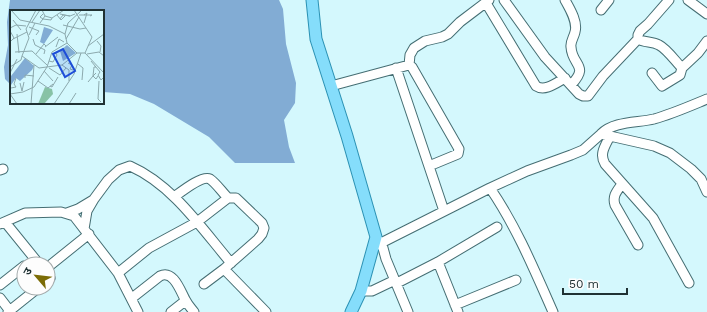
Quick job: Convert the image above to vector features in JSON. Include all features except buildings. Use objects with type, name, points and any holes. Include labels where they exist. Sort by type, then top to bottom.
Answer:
[{"type":"main road","points":[[312,0],[316,39],[378,240],[361,291],[351,312]]},
{"type":"street","points":[[504,0],[545,57],[579,94],[583,96],[588,96],[603,76],[638,39],[640,31],[669,0]]},
{"type":"street","points":[[429,166],[458,154],[459,149],[409,64],[410,55],[414,48],[424,41],[442,38],[488,1],[536,86],[540,89],[568,82],[578,78],[580,72],[570,47],[576,26],[565,0]]},
{"type":"street","points":[[601,10],[609,0]]},
{"type":"street","points":[[688,0],[707,14]]},
{"type":"street","points":[[638,39],[642,42],[652,42],[661,46],[682,68]]},
{"type":"street","points":[[652,73],[662,86],[680,76],[682,68],[698,53],[707,41]]},
{"type":"street","points":[[331,86],[409,64]]},
{"type":"street","points":[[396,68],[444,211]]},
{"type":"street","points":[[689,283],[649,213],[604,164],[602,153],[607,128],[653,119],[707,99]]},
{"type":"street","points":[[408,312],[378,240],[444,211],[527,171],[583,150],[605,135],[654,146],[670,153],[691,169],[701,179],[707,192]]},
{"type":"street","points":[[56,259],[86,231],[87,211],[108,180],[119,170],[130,166],[141,171],[174,197],[231,263]]},
{"type":"street","points":[[174,197],[198,180],[205,178],[210,179],[228,198]]},
{"type":"street","points":[[622,184],[613,199],[638,245]]},
{"type":"street","points":[[490,188],[505,210],[527,252],[553,312]]},
{"type":"street","points":[[118,273],[149,248],[196,222],[228,198],[236,198],[262,223],[264,228],[262,234],[231,263],[204,284]]},
{"type":"street","points":[[67,213],[78,209],[94,199]]},
{"type":"street","points":[[32,256],[2,223],[25,213],[61,212],[74,216],[118,273],[138,312]]},
{"type":"street","points":[[361,291],[372,292],[396,282],[438,262],[498,227]]},
{"type":"street","points":[[438,262],[457,309],[516,280]]},
{"type":"street","points":[[224,269],[266,312]]},
{"type":"street","points":[[0,285],[16,272]]},
{"type":"street","points":[[132,298],[163,274],[175,281],[185,300],[194,312]]},
{"type":"street","points":[[0,298],[9,311],[28,296]]},
{"type":"street","points":[[171,312],[185,300]]},
{"type":"water","points":[[10,0],[279,0],[283,9],[286,44],[296,83],[295,103],[284,120],[289,147],[295,163],[235,163],[209,137],[154,104],[130,94],[104,92],[104,10],[10,10],[10,84],[5,79],[4,67],[8,45],[7,22]]}]
